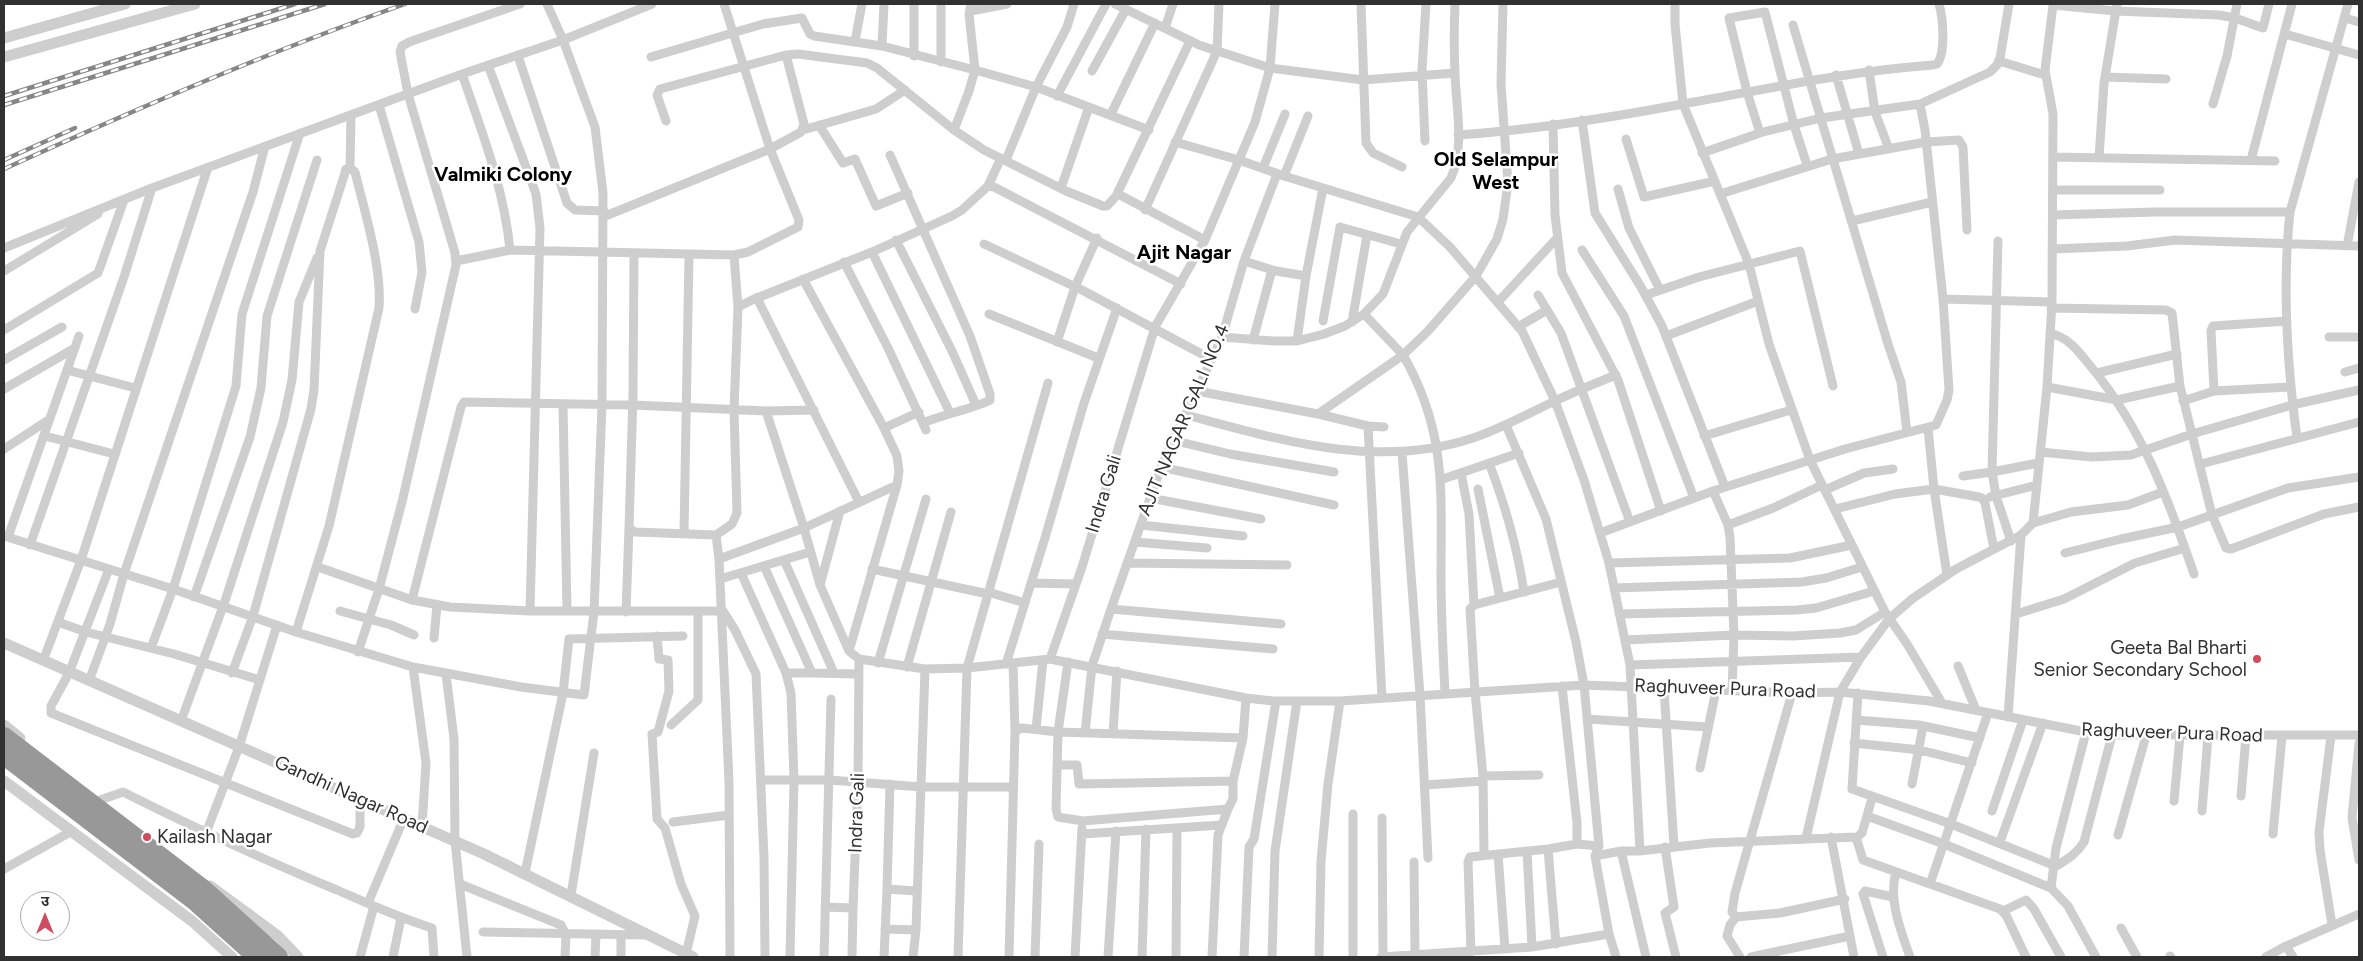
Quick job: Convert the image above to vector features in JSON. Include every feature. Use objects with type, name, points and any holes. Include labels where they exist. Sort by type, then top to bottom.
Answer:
[{"type":"highway","points":[[4,736],[204,889],[279,957]]},
{"type":"highway","points":[[4,756],[194,901],[256,957]]},
{"type":"street","points":[[4,38],[125,4]]},
{"type":"street","points":[[4,57],[195,4]]},
{"type":"street","points":[[358,652],[379,589],[409,474],[456,261],[408,94],[400,52],[402,46],[416,39],[520,4]]},
{"type":"street","points":[[79,336],[45,436],[6,537],[223,605],[358,652],[446,674],[584,695],[594,612],[602,405],[603,214],[600,149],[595,126],[563,40],[547,4]]},
{"type":"street","points":[[4,248],[152,188],[462,74],[563,40],[652,4]]},
{"type":"street","points":[[456,261],[510,250],[734,255],[748,252],[799,225],[799,220],[770,148],[724,4]]},
{"type":"street","points":[[855,41],[862,4]]},
{"type":"street","points":[[882,46],[884,4]]},
{"type":"street","points":[[914,4],[914,56]]},
{"type":"street","points":[[941,4],[941,62]]},
{"type":"street","points":[[954,130],[975,70],[969,14],[971,7],[1008,4]]},
{"type":"street","points":[[738,307],[758,297],[872,252],[962,210],[988,186],[1003,159],[1067,27],[1074,4]]},
{"type":"street","points":[[1057,96],[1106,4]]},
{"type":"street","points":[[1115,4],[1190,41],[1270,68],[1363,80],[1455,73]]},
{"type":"street","points":[[1165,28],[1173,4]]},
{"type":"street","points":[[1146,210],[1217,51],[1218,4]]},
{"type":"street","name":"Indra Gali","points":[[1036,729],[1046,660],[1076,584],[1155,327],[1205,240],[1255,122],[1270,68],[1275,4]]},
{"type":"street","points":[[1361,4],[1366,143],[1373,153],[1402,167]]},
{"type":"street","points":[[1425,141],[1422,77],[1426,4]]},
{"type":"street","points":[[1222,337],[1253,340],[1297,340],[1324,334],[1352,322],[1364,314],[1383,294],[1401,244],[1418,217],[1451,178],[1458,157],[1455,4]]},
{"type":"street","points":[[1318,414],[1403,355],[1428,331],[1476,276],[1497,239],[1503,219],[1508,183],[1501,84],[1503,4]]},
{"type":"street","points":[[1676,4],[1675,24],[1683,104],[1749,264],[1769,344],[1810,460],[1887,616],[1907,644],[1942,703]]},
{"type":"street","points":[[1458,135],[1504,132],[1582,120],[1683,104],[1869,70],[1937,64],[1940,58],[1943,27],[1939,4]]},
{"type":"street","points":[[1702,153],[1760,133],[1821,118],[1920,104],[1990,72],[1999,61],[2009,4]]},
{"type":"street","points":[[2187,4],[2189,15]]},
{"type":"street","points":[[2213,104],[2237,4]]},
{"type":"street","points":[[2032,523],[2047,387],[2050,333],[2054,190],[2053,114],[2045,75],[2053,5],[2235,18],[2263,28],[2269,4]]},
{"type":"street","points":[[2251,160],[2292,4]]},
{"type":"street","points":[[2297,438],[2290,387],[2287,321],[2287,245],[2290,212],[2348,4]]},
{"type":"street","points":[[1092,71],[1126,8]]},
{"type":"street","points":[[2099,158],[2105,76],[2116,8]]},
{"type":"street","points":[[1760,133],[1747,92],[1729,18],[1765,12],[1794,125],[1808,165]]},
{"type":"street","points":[[651,57],[763,24],[798,18],[804,21],[810,34],[814,36],[882,46],[914,56],[975,70],[1036,88],[1112,114],[1149,130]]},
{"type":"street","points":[[2345,18],[2359,22]]},
{"type":"street","points":[[1112,114],[1155,23]]},
{"type":"street","points":[[1793,25],[1808,82],[1821,118],[1901,382],[1907,432]]},
{"type":"street","points":[[2285,34],[2359,55]]},
{"type":"street","points":[[666,121],[657,95],[658,91],[743,66],[786,55],[798,54],[871,64],[954,130],[984,150],[1061,188],[1105,207],[1117,194],[1190,41]]},
{"type":"street","points":[[786,55],[804,124],[803,130]]},
{"type":"street","points":[[518,56],[567,203],[575,210],[603,214],[770,148],[803,130],[876,109],[905,90]]},
{"type":"street","points":[[1999,61],[2045,75]]},
{"type":"street","points":[[488,65],[536,194],[540,250],[530,611]]},
{"type":"street","points":[[1869,70],[1875,111],[1889,149]]},
{"type":"street","points":[[462,74],[500,188],[507,220],[510,250]]},
{"type":"street","points":[[1836,75],[1859,154]]},
{"type":"street","points":[[2105,76],[2166,79]]},
{"type":"street","points":[[1600,533],[1713,491],[1810,460],[1907,432],[1935,427],[1947,400],[1949,390],[1943,299],[1926,142],[1920,104]]},
{"type":"street","points":[[379,105],[419,242],[422,272],[415,309]]},
{"type":"street","points":[[1061,188],[1090,107]]},
{"type":"street","points":[[1262,168],[1285,114]]},
{"type":"street","points":[[350,168],[351,116]]},
{"type":"street","name":"AJIT NAGAR GALI NO.4","points":[[1086,733],[1092,666],[1140,525],[1172,440],[1186,415],[1222,337],[1244,261],[1280,175],[1308,116]]},
{"type":"street","points":[[1582,120],[1595,213],[1646,295],[1666,336],[1725,487]]},
{"type":"street","points":[[1554,124],[1557,238],[1564,278],[1616,374],[1662,511]]},
{"type":"street","points":[[820,126],[843,163],[855,159],[876,206],[908,193]]},
{"type":"street","points":[[151,648],[173,589],[236,386],[242,314],[300,133]]},
{"type":"street","points":[[1626,139],[1644,197],[1714,181]]},
{"type":"street","points":[[1720,194],[1832,159],[1926,142],[1959,140],[1962,143],[1967,230]]},
{"type":"street","points":[[1175,142],[1239,160],[1280,175],[1418,217],[1450,247],[1518,327],[1529,344],[1555,401],[1584,480],[1609,563],[1630,665],[1634,768],[1640,851]]},
{"type":"street","points":[[89,681],[106,637],[124,574],[253,192],[265,146]]},
{"type":"street","points":[[844,262],[925,427],[950,413],[986,403],[990,400],[984,373],[924,229],[890,155]]},
{"type":"street","points":[[2053,157],[2275,161]]},
{"type":"street","points":[[194,597],[250,437],[261,388],[267,316],[317,160]]},
{"type":"street","points":[[43,661],[81,560],[135,388],[195,212],[208,167]]},
{"type":"street","points":[[181,721],[223,605],[283,422],[292,380],[300,302],[320,251],[346,169],[350,168]]},
{"type":"street","points":[[296,632],[318,567],[379,308],[379,285],[368,227],[355,172],[350,168]]},
{"type":"street","points":[[2347,246],[2359,182]]},
{"type":"street","points":[[988,186],[994,186],[1097,238],[1181,284]]},
{"type":"street","points":[[30,545],[90,376],[152,188]]},
{"type":"street","points":[[1297,340],[1306,276],[1323,188]]},
{"type":"street","points":[[1618,189],[1629,228],[1660,290]]},
{"type":"street","points":[[2054,190],[2160,190]]},
{"type":"street","points":[[1117,194],[1205,240]]},
{"type":"street","points":[[4,330],[98,273],[124,200]]},
{"type":"street","points":[[1852,221],[1932,202]]},
{"type":"street","points":[[4,271],[60,239],[115,203]]},
{"type":"street","points":[[2053,215],[2174,211],[2290,212]]},
{"type":"street","points":[[1323,321],[1340,227],[1401,244]]},
{"type":"street","points":[[1352,322],[1367,235]]},
{"type":"street","points":[[1057,342],[1075,287],[1097,238]]},
{"type":"street","points":[[1498,302],[1557,238]]},
{"type":"street","points":[[896,240],[952,351],[976,405]]},
{"type":"street","points":[[2052,249],[2127,246],[2175,240],[2359,246]]},
{"type":"street","points":[[1998,241],[1998,301],[1992,472],[1996,496],[2011,540]]},
{"type":"street","points":[[984,244],[1155,327],[1211,359]]},
{"type":"street","points":[[1582,250],[1624,316],[1694,498]]},
{"type":"street","points":[[232,673],[253,616],[313,401],[320,251]]},
{"type":"street","points":[[1646,295],[1749,264],[1800,251],[1833,386]]},
{"type":"street","points":[[872,252],[950,413]]},
{"type":"street","points":[[626,612],[633,405],[634,253]]},
{"type":"street","points":[[684,533],[689,255]]},
{"type":"street","points":[[629,528],[635,532],[716,535],[732,524],[737,513],[734,410],[738,307],[734,255]]},
{"type":"street","points":[[1244,261],[1272,270],[1306,276]]},
{"type":"street","points":[[1253,340],[1272,270]]},
{"type":"street","points":[[803,279],[884,428],[897,456],[899,471],[897,485],[872,569],[854,656]]},
{"type":"street","points":[[1538,295],[1561,333],[1630,522]]},
{"type":"street","points":[[758,297],[757,301],[814,410],[859,502]]},
{"type":"street","points":[[1943,299],[2169,311],[2173,316],[2180,386],[2201,464],[2212,515],[2225,546],[2229,549],[2324,514],[2359,507]]},
{"type":"street","points":[[1666,336],[1758,301]]},
{"type":"street","points":[[1009,957],[1015,731],[1009,664],[1025,603],[1098,358],[1117,308]]},
{"type":"street","points":[[1518,327],[1547,310]]},
{"type":"street","points":[[989,314],[1098,358]]},
{"type":"street","points":[[1364,314],[1403,355],[1424,398],[1438,447],[1441,618],[1445,693]]},
{"type":"street","points":[[2214,391],[2211,331],[2213,326],[2287,321]]},
{"type":"street","points":[[4,360],[62,326]]},
{"type":"street","points":[[2050,333],[2068,340],[2097,373],[2117,400],[2146,450],[2178,527],[2194,574]]},
{"type":"street","points":[[2329,337],[2359,337]]},
{"type":"street","points":[[4,389],[75,348]]},
{"type":"street","points":[[2097,373],[2177,354]]},
{"type":"street","points":[[2345,372],[2359,368]]},
{"type":"street","points":[[67,370],[135,388]]},
{"type":"street","points":[[1186,415],[1298,443],[1370,453],[1402,452],[1438,447],[1472,438],[1506,425],[1616,374]]},
{"type":"street","points":[[958,957],[967,668],[1048,383]]},
{"type":"street","points":[[2047,387],[2117,400],[2180,386]]},
{"type":"street","points":[[2184,401],[2214,391],[2290,387]]},
{"type":"street","points":[[2040,452],[2078,456],[2114,457],[2131,455],[2192,434],[2292,405],[2359,390]]},
{"type":"street","points":[[1197,391],[1318,414],[1368,426],[1384,427]]},
{"type":"street","points":[[412,600],[462,405],[467,402],[633,405],[766,412],[814,410]]},
{"type":"street","points":[[564,405],[566,611]]},
{"type":"street","points":[[1704,436],[1791,410]]},
{"type":"street","points":[[766,412],[804,528],[820,586],[854,656],[878,663],[925,669],[967,668],[1046,660],[1092,666]]},
{"type":"street","points":[[884,428],[919,412]]},
{"type":"street","points":[[4,449],[50,419]]},
{"type":"street","points":[[2201,464],[2359,422]]},
{"type":"street","points":[[1506,425],[1542,506],[1584,685],[1598,846],[1595,856],[1609,934],[1616,957]]},
{"type":"street","points":[[1368,426],[1382,698]]},
{"type":"street","points":[[1928,428],[1934,489],[1947,575]]},
{"type":"street","points":[[45,436],[114,454]]},
{"type":"street","points":[[1172,440],[1230,454],[1334,472]]},
{"type":"street","points":[[1402,452],[1420,695],[1428,858]]},
{"type":"street","points":[[1440,480],[1518,453]]},
{"type":"street","points":[[1489,463],[1506,507],[1524,592]]},
{"type":"street","points":[[1963,476],[2038,463]]},
{"type":"street","points":[[1161,467],[1334,505]]},
{"type":"street","points":[[1728,525],[1864,473],[1893,469]]},
{"type":"street","points":[[1460,473],[1469,514],[1474,605]]},
{"type":"street","points":[[2066,553],[2121,538],[2178,527],[2288,488],[2359,477]]},
{"type":"street","points":[[719,559],[804,528],[897,485]]},
{"type":"street","points":[[1835,509],[1895,494],[1934,489],[1982,498],[2037,485]]},
{"type":"street","points":[[1478,489],[1500,598]]},
{"type":"street","points":[[1713,491],[1728,525],[1734,635],[1732,691]]},
{"type":"street","points":[[1625,640],[1734,635],[1809,636],[1856,630],[1887,616],[1947,575],[2021,535],[2032,523],[2072,512],[2128,504],[2163,492]]},
{"type":"street","points":[[1150,498],[1262,519]]},
{"type":"street","points":[[1982,498],[1994,549]]},
{"type":"street","points":[[878,663],[926,499]]},
{"type":"street","points":[[820,586],[840,511]]},
{"type":"street","points":[[907,667],[951,512]]},
{"type":"street","points":[[1140,525],[1243,536]]},
{"type":"street","points":[[716,535],[723,611],[729,815],[730,957]]},
{"type":"street","points":[[2008,717],[2021,535]]},
{"type":"street","points":[[1135,542],[1207,548]]},
{"type":"street","points":[[1609,563],[1790,558],[1852,545]]},
{"type":"street","points":[[2016,614],[2064,599],[2135,564],[2185,548]]},
{"type":"street","points":[[720,579],[810,552]]},
{"type":"street","points":[[784,560],[834,673]]},
{"type":"street","points":[[1128,563],[1287,565]]},
{"type":"street","points":[[764,566],[812,673]]},
{"type":"street","points":[[318,567],[412,600],[437,605],[530,611],[723,611]]},
{"type":"street","points":[[1614,588],[1802,582],[1826,578],[1862,567]]},
{"type":"street","points":[[109,569],[69,672],[50,706],[51,713],[353,834],[357,833],[360,827],[360,799]]},
{"type":"street","points":[[872,569],[988,593],[1025,603]]},
{"type":"street","points":[[741,573],[786,673],[791,693],[794,780],[790,957]]},
{"type":"street","points":[[1484,855],[1483,779],[1470,609],[1474,605],[1561,582]]},
{"type":"street","points":[[1031,583],[1076,584]]},
{"type":"street","points":[[1619,614],[1816,608],[1874,591]]},
{"type":"street","points":[[434,638],[437,605]]},
{"type":"street","points":[[1111,609],[1281,624]]},
{"type":"street","points":[[340,611],[391,625],[414,636]]},
{"type":"street","points":[[723,611],[756,674],[765,956]]},
{"type":"street","points":[[671,725],[698,700],[698,612]]},
{"type":"street","points":[[1806,838],[1840,692],[1887,616]]},
{"type":"street","points":[[58,622],[86,632],[151,648],[260,680]]},
{"type":"street","points":[[206,833],[239,747],[277,625]]},
{"type":"street","points":[[1102,634],[1273,649]]},
{"type":"street","points":[[657,636],[659,659],[668,660],[669,691],[658,732],[652,734],[657,819],[665,828],[681,884],[695,916],[689,956]]},
{"type":"street","points":[[525,873],[563,693],[569,639],[683,636]]},
{"type":"street","name":"Gandhi Nagar Road","points":[[4,643],[455,841],[525,873],[649,934],[689,956]]},
{"type":"street","name":"Indra Gali","points":[[852,957],[858,782],[859,674],[854,656]]},
{"type":"street","points":[[1630,665],[1861,657]]},
{"type":"street","points":[[1068,662],[1058,732],[1056,809],[1058,817],[1083,821],[1228,809]]},
{"type":"street","name":"Raghuveer Pura Road","points":[[1092,666],[1246,698],[1276,701],[1340,701],[1584,685],[1792,693],[1840,692],[1942,703],[2086,732],[2112,735],[2359,735]]},
{"type":"street","points":[[1958,666],[1976,710]]},
{"type":"street","points":[[413,667],[426,763],[422,826]]},
{"type":"street","points":[[914,957],[922,787],[925,669]]},
{"type":"street","points":[[1113,734],[1117,671]]},
{"type":"street","points":[[786,673],[859,674]]},
{"type":"street","points":[[446,674],[454,739],[455,841],[467,957]]},
{"type":"street","points":[[1562,686],[1576,814],[1576,844]]},
{"type":"street","points":[[1664,689],[1669,846],[1674,907],[1665,913],[1676,957]]},
{"type":"street","points":[[1700,768],[1716,690]]},
{"type":"street","points":[[1736,917],[1733,915],[1732,907],[1792,693]]},
{"type":"street","points":[[1858,694],[1852,789],[1872,798],[1951,824],[2053,866],[2070,858],[2079,851],[2084,842],[2112,735]]},
{"type":"street","points":[[1212,957],[1218,835],[1233,799],[1233,781],[1243,738],[1246,698]]},
{"type":"street","points":[[824,957],[831,699]]},
{"type":"street","points":[[1244,957],[1249,847],[1254,839],[1258,820],[1276,701]]},
{"type":"street","points":[[1272,957],[1275,850],[1297,701]]},
{"type":"street","points":[[1319,957],[1322,852],[1328,784],[1340,701]]},
{"type":"street","points":[[1930,884],[1988,713]]},
{"type":"street","points":[[1587,719],[1666,726],[1708,727]]},
{"type":"street","points":[[1856,720],[1923,726],[1980,738]]},
{"type":"street","points":[[1992,812],[2023,720]]},
{"type":"street","points":[[2001,839],[2043,723]]},
{"type":"street","points":[[4,725],[202,880],[248,912],[278,936],[298,957]]},
{"type":"street","points":[[1912,784],[1920,750],[1923,726]]},
{"type":"street","points":[[1015,731],[1022,728],[1058,732],[1243,738]]},
{"type":"street","points":[[2051,888],[2053,866],[2065,809],[2086,732]]},
{"type":"street","points":[[2118,834],[2146,736]]},
{"type":"street","points":[[2174,802],[2180,736]]},
{"type":"street","points":[[2202,811],[2208,736]]},
{"type":"street","points":[[2241,796],[2246,736]]},
{"type":"street","points":[[2273,834],[2282,736]]},
{"type":"street","points":[[2331,736],[2319,832],[2320,850],[2332,925]]},
{"type":"street","points":[[1854,743],[1920,750],[1972,763]]},
{"type":"street","points":[[2359,743],[2352,818],[2359,860]]},
{"type":"street","points":[[571,896],[594,753]]},
{"type":"street","points":[[1058,765],[1077,765],[1079,784],[1233,781]]},
{"type":"street","points":[[1425,785],[1539,776]]},
{"type":"street","points":[[760,780],[828,780],[922,787],[1013,787]]},
{"type":"street","points":[[4,782],[192,921],[232,957]]},
{"type":"street","points":[[884,957],[890,784]]},
{"type":"street","points":[[100,800],[123,792],[269,862],[401,918],[432,928],[434,957]]},
{"type":"street","points":[[1595,856],[1669,846],[1749,843],[1831,836],[1857,837],[1862,833],[1872,798]]},
{"type":"street","points":[[1353,814],[1353,957]]},
{"type":"street","points":[[673,822],[729,815]]},
{"type":"street","points":[[1867,816],[1944,844],[2051,888],[2064,899],[2096,957]]},
{"type":"street","points":[[360,957],[371,905],[404,818]]},
{"type":"street","points":[[1382,818],[1382,957],[1466,954],[1556,944],[1609,934]]},
{"type":"street","points":[[1075,957],[1083,821]]},
{"type":"street","points":[[1082,834],[1222,825]]},
{"type":"street","points":[[1176,957],[1178,828]]},
{"type":"street","points":[[1142,957],[1146,829]]},
{"type":"street","points":[[4,869],[72,831]]},
{"type":"street","points":[[1108,957],[1116,831]]},
{"type":"street","points":[[1831,836],[1845,899],[1854,957]]},
{"type":"street","points":[[1857,837],[1861,859],[2003,911],[2026,957]]},
{"type":"street","points":[[1035,957],[1039,844]]},
{"type":"street","points":[[1466,954],[1468,859],[1470,857],[1548,849],[1576,844],[1598,846]]},
{"type":"street","points":[[1548,849],[1556,944]]},
{"type":"street","points":[[1527,851],[1532,947]]},
{"type":"street","points":[[1621,851],[1646,957]]},
{"type":"street","points":[[1498,854],[1505,949]]},
{"type":"street","points":[[1414,862],[1415,955]]},
{"type":"street","points":[[1896,872],[1892,883],[1892,897],[1910,957]]},
{"type":"street","points":[[460,884],[561,925],[566,935],[565,957]]},
{"type":"street","points":[[887,889],[918,891]]},
{"type":"street","points":[[1883,957],[1863,894],[1865,891],[1873,891],[1892,897]]},
{"type":"street","points":[[1740,957],[1727,936],[1730,925],[1736,917],[1780,913],[1845,899]]},
{"type":"street","points":[[2003,911],[2026,900],[2034,909],[2061,957]]},
{"type":"street","points":[[824,907],[853,908]]},
{"type":"street","points":[[2266,957],[2286,946],[2359,914]]},
{"type":"street","points":[[393,957],[401,918]]},
{"type":"street","points":[[2121,928],[2137,957]]},
{"type":"street","points":[[886,929],[916,930]]},
{"type":"street","points":[[483,932],[566,935],[649,934]]},
{"type":"street","points":[[595,957],[596,935]]},
{"type":"street","points":[[621,935],[621,957]]},
{"type":"street","points":[[1751,957],[1850,936]]},
{"type":"street","points":[[2286,946],[2293,957]]},
{"type":"railway","points":[[4,96],[295,4]]},
{"type":"railway","points":[[4,105],[325,4]]},
{"type":"railway","points":[[4,169],[203,82],[354,22],[405,4]]},
{"type":"railway","points":[[4,160],[75,128]]},
{"type":"place","name":"Geeta Bal Bharti Senior Secondary School","points":[[2257,659]]},
{"type":"place","name":"Kailash Nagar","points":[[147,837]]},
{"type":"district","name":"Old Selampur West","points":[[1496,172]]},
{"type":"district","name":"Valmiki Colony","points":[[503,175]]},
{"type":"district","name":"Ajit Nagar","points":[[1184,253]]}]
